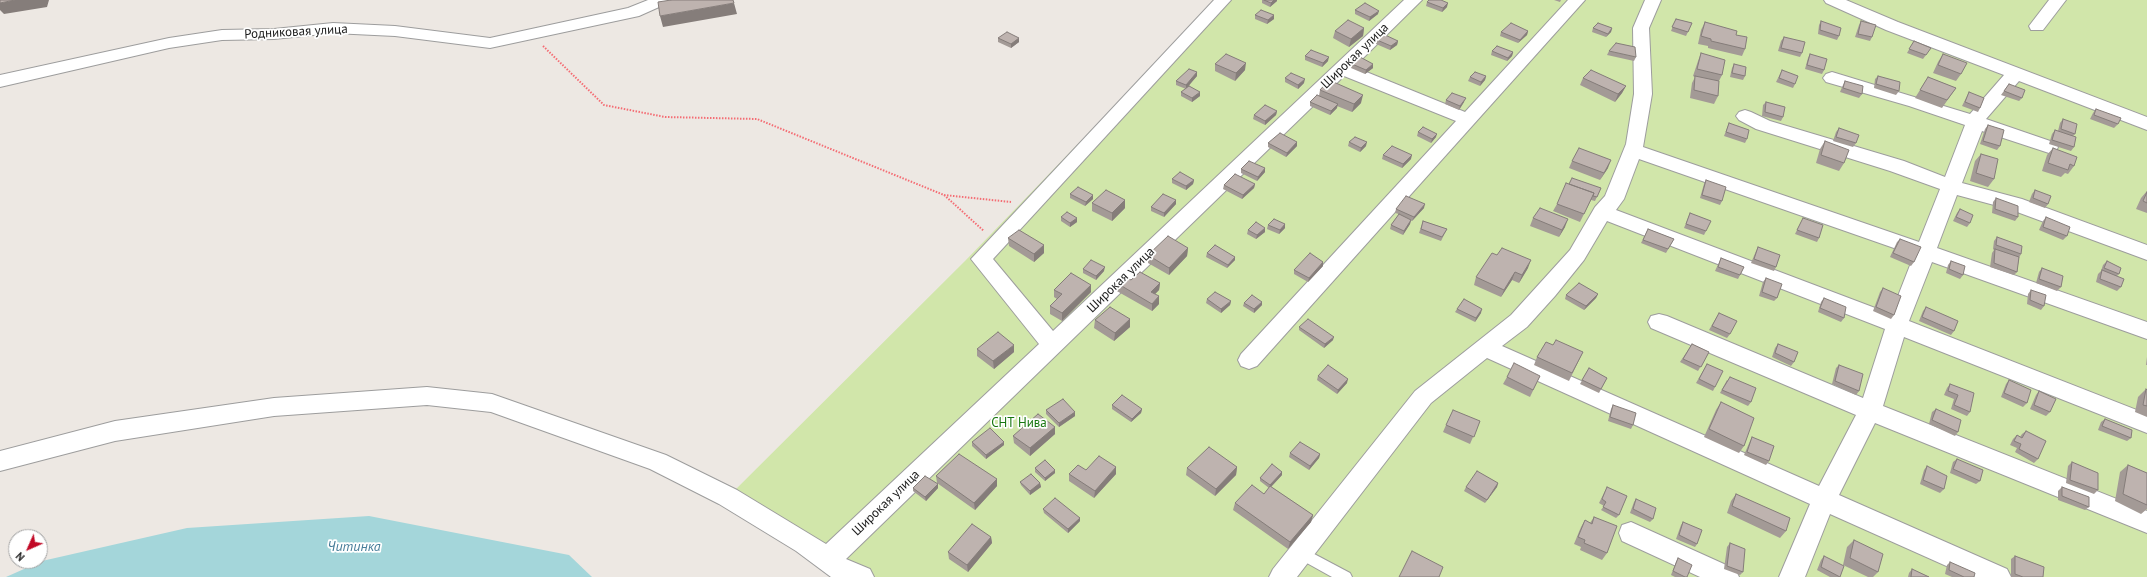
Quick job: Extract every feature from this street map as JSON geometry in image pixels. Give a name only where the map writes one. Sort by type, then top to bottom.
[{"type":"street","name":"Родниковая улица","points":[[0,81],[114,57],[169,43],[222,35],[274,34],[333,28],[396,31],[490,43],[633,12],[662,0]]},
{"type":"street","points":[[1052,345],[981,258],[1223,0]]},
{"type":"street","name":"Широкая улица","points":[[827,560],[1414,0]]},
{"type":"street","points":[[1249,360],[1577,0]]},
{"type":"street","points":[[1282,577],[1423,397],[1519,321],[1548,290],[1577,255],[1602,212],[1614,199],[1633,150],[1643,94],[1641,28],[1653,0]]},
{"type":"street","points":[[1832,0],[1892,26],[2146,121]]},
{"type":"street","points":[[2037,26],[2058,0]]},
{"type":"street","points":[[1342,69],[1469,120]]},
{"type":"street","points":[[1792,577],[1824,499],[1870,411],[1897,325],[1978,116],[2016,73]]},
{"type":"street","points":[[1832,78],[1915,102],[2049,147]]},
{"type":"street","points":[[1745,116],[1763,125],[1897,166],[1950,186],[2015,204],[2147,252]]},
{"type":"street","points":[[1633,150],[1926,251],[2147,331]]},
{"type":"street","points":[[1602,212],[1897,325],[2147,424]]},
{"type":"street","points":[[1659,322],[1870,411],[2147,522]]},
{"type":"street","points":[[1485,348],[1998,577]]},
{"type":"street","points":[[0,461],[115,431],[274,407],[427,396],[492,403],[658,462],[728,498],[805,543],[840,569],[861,577]]},
{"type":"street","points":[[1631,533],[1726,577]]},
{"type":"lane","points":[[1301,553],[1345,577]]},
{"type":"path","points":[[527,35],[546,48],[604,105],[665,117],[757,119],[944,195],[1032,205]]},
{"type":"path","points":[[944,195],[997,242]]},
{"type":"green space","name":"СНТ Нива","points":[[1217,0],[2147,0],[2147,577],[864,577],[728,497],[965,261]]},
{"type":"water","name":"Читинка","points":[[369,516],[569,555],[592,577],[6,577],[24,569],[48,569],[48,560],[187,528]]},
{"type":"building","points":[[0,0],[15,0],[0,3]]},
{"type":"building","points":[[671,0],[733,0],[734,3],[660,16],[658,2]]},
{"type":"building","points":[[1264,0],[1274,0],[1271,3]]},
{"type":"building","points":[[1429,0],[1441,0],[1448,3],[1443,8],[1427,2]]},
{"type":"building","points":[[1365,3],[1379,11],[1370,17],[1355,10]]},
{"type":"building","points":[[1261,10],[1274,15],[1268,20],[1255,15]]},
{"type":"building","points":[[1676,19],[1692,23],[1688,32],[1672,27]]},
{"type":"building","points":[[1348,20],[1364,28],[1351,39],[1335,31]]},
{"type":"building","points":[[1821,21],[1841,28],[1839,36],[1820,30]]},
{"type":"building","points":[[1861,21],[1876,25],[1872,37],[1858,34]]},
{"type":"building","points":[[1705,22],[1737,31],[1736,35],[1747,37],[1745,49],[1711,41],[1711,39],[1701,36]]},
{"type":"building","points":[[1511,23],[1528,31],[1520,40],[1501,32]]},
{"type":"building","points":[[1598,23],[1612,28],[1608,34],[1593,28]]},
{"type":"building","points":[[1007,32],[1019,38],[1011,44],[998,38]]},
{"type":"building","points":[[1383,34],[1398,41],[1391,46],[1377,40]]},
{"type":"building","points":[[1784,37],[1805,42],[1802,53],[1781,48]]},
{"type":"building","points":[[1914,41],[1931,48],[1926,55],[1909,49]]},
{"type":"building","points":[[1616,43],[1635,47],[1636,57],[1609,51]]},
{"type":"building","points":[[1497,46],[1513,52],[1508,58],[1492,51]]},
{"type":"building","points":[[1311,50],[1329,57],[1323,63],[1305,56]]},
{"type":"building","points":[[1701,53],[1725,60],[1722,75],[1697,69]]},
{"type":"building","points":[[1226,54],[1246,63],[1236,73],[1215,64]]},
{"type":"building","points":[[1810,54],[1827,59],[1824,70],[1807,65]]},
{"type":"building","points":[[1943,54],[1967,63],[1961,74],[1938,65]]},
{"type":"building","points":[[1360,57],[1373,64],[1366,70],[1352,64]]},
{"type":"building","points":[[1734,64],[1746,67],[1745,76],[1732,73]]},
{"type":"building","points":[[1189,69],[1197,72],[1186,85],[1176,81]]},
{"type":"building","points":[[1591,70],[1626,86],[1618,94],[1583,78]]},
{"type":"building","points":[[1782,70],[1798,76],[1795,84],[1779,78]]},
{"type":"building","points":[[1475,72],[1486,76],[1481,82],[1470,77]]},
{"type":"building","points":[[1291,73],[1305,79],[1298,85],[1285,78]]},
{"type":"building","points":[[1695,76],[1719,81],[1718,96],[1694,90]]},
{"type":"building","points":[[1878,76],[1900,82],[1899,91],[1876,84]]},
{"type":"building","points":[[1928,77],[1956,88],[1947,100],[1920,90]]},
{"type":"building","points":[[1329,80],[1363,95],[1354,104],[1320,90]]},
{"type":"building","points":[[1845,81],[1863,86],[1862,94],[1843,88]]},
{"type":"building","points":[[2009,84],[2025,90],[2022,98],[2004,91]]},
{"type":"building","points":[[1189,86],[1200,92],[1192,98],[1181,92]]},
{"type":"building","points":[[1969,92],[1984,98],[1980,108],[1965,102]]},
{"type":"building","points":[[1452,93],[1466,98],[1460,106],[1446,100]]},
{"type":"building","points":[[1317,95],[1338,104],[1331,111],[1310,102]]},
{"type":"building","points":[[1766,102],[1785,107],[1783,117],[1765,112]]},
{"type":"building","points":[[1265,105],[1277,111],[1265,121],[1254,115]]},
{"type":"building","points":[[2096,109],[2121,118],[2118,124],[2094,115]]},
{"type":"building","points":[[2063,119],[2077,124],[2075,134],[2061,129]]},
{"type":"building","points":[[1729,123],[1749,130],[1747,139],[1726,132]]},
{"type":"building","points":[[1988,125],[2004,130],[2000,146],[1983,141]]},
{"type":"building","points":[[1423,127],[1437,134],[1432,139],[1418,132]]},
{"type":"building","points":[[1839,128],[1859,135],[1856,143],[1836,137]]},
{"type":"building","points":[[2055,130],[2076,137],[2074,147],[2052,140]]},
{"type":"building","points":[[1280,133],[1297,142],[1287,153],[1268,143]]},
{"type":"building","points":[[1355,137],[1367,142],[1361,148],[1349,142]]},
{"type":"building","points":[[1825,141],[1849,150],[1844,163],[1821,155]]},
{"type":"building","points":[[1392,146],[1412,155],[1403,164],[1383,155]]},
{"type":"building","points":[[1579,148],[1611,160],[1604,173],[1572,161]]},
{"type":"building","points":[[2053,148],[2077,157],[2074,166],[2070,164],[2068,170],[2048,163]]},
{"type":"building","points":[[1981,154],[1998,159],[1994,179],[1976,173]]},
{"type":"building","points":[[1249,161],[1265,168],[1258,177],[1241,169]]},
{"type":"building","points":[[1180,172],[1194,180],[1186,186],[1172,179]]},
{"type":"building","points":[[1235,174],[1255,184],[1243,195],[1224,185]]},
{"type":"building","points":[[1572,178],[1601,188],[1597,197],[1593,196],[1594,193],[1569,184]]},
{"type":"building","points":[[1706,180],[1726,187],[1722,201],[1702,195]]},
{"type":"building","points":[[1566,183],[1594,193],[1584,214],[1557,204]]},
{"type":"building","points":[[1078,187],[1093,195],[1086,202],[1070,194]]},
{"type":"building","points":[[1106,190],[1125,200],[1112,213],[1092,203]]},
{"type":"building","points":[[2035,190],[2051,196],[2048,204],[2033,198]]},
{"type":"building","points":[[2147,192],[2147,203],[2143,201]]},
{"type":"building","points":[[1163,194],[1176,200],[1164,213],[1151,207]]},
{"type":"building","points":[[1406,196],[1425,204],[1414,217],[1396,209]]},
{"type":"building","points":[[1996,198],[2018,206],[2018,217],[1995,209]]},
{"type":"building","points":[[1540,208],[1568,219],[1562,230],[1533,218]]},
{"type":"building","points":[[1960,209],[1973,215],[1970,223],[1956,217]]},
{"type":"building","points":[[1067,212],[1077,218],[1070,223],[1061,217]]},
{"type":"building","points":[[1690,213],[1711,221],[1706,231],[1686,224]]},
{"type":"building","points":[[1399,214],[1411,220],[1404,231],[1391,225]]},
{"type":"building","points":[[2046,217],[2070,227],[2067,236],[2043,227]]},
{"type":"building","points":[[1803,218],[1823,225],[1819,238],[1797,230]]},
{"type":"building","points":[[1274,219],[1285,224],[1280,230],[1268,225]]},
{"type":"building","points":[[1423,221],[1447,229],[1442,237],[1421,229]]},
{"type":"building","points":[[1256,222],[1265,228],[1257,235],[1248,230]]},
{"type":"building","points":[[1648,229],[1674,239],[1668,249],[1643,240]]},
{"type":"building","points":[[1019,230],[1044,245],[1034,254],[1008,238]]},
{"type":"building","points":[[1168,236],[1188,248],[1169,268],[1148,255]]},
{"type":"building","points":[[1997,237],[2022,246],[2021,254],[1996,245]]},
{"type":"building","points":[[1900,239],[1921,247],[1914,262],[1893,253]]},
{"type":"building","points":[[1215,245],[1235,257],[1228,265],[1207,253]]},
{"type":"building","points":[[1758,247],[1780,255],[1776,267],[1754,259]]},
{"type":"building","points":[[1502,248],[1531,260],[1522,275],[1515,272],[1504,290],[1476,277],[1492,253],[1497,255]]},
{"type":"building","points":[[1995,249],[2019,257],[2017,272],[1994,263]]},
{"type":"building","points":[[1310,253],[1323,262],[1309,278],[1294,270]]},
{"type":"building","points":[[1721,258],[1744,267],[1740,275],[1718,267]]},
{"type":"building","points":[[1091,260],[1105,267],[1096,276],[1083,269]]},
{"type":"building","points":[[1951,261],[1965,266],[1963,275],[1949,269]]},
{"type":"building","points":[[2107,261],[2121,268],[2119,274],[2104,268]]},
{"type":"building","points":[[2042,268],[2063,276],[2061,287],[2039,279]]},
{"type":"building","points":[[2102,270],[2124,279],[2121,287],[2100,279]]},
{"type":"building","points":[[1140,272],[1160,283],[1151,292],[1159,296],[1152,304],[1115,282],[1122,275],[1131,280]]},
{"type":"building","points":[[1071,273],[1091,285],[1062,313],[1050,306],[1062,294],[1054,290]]},
{"type":"building","points":[[1766,278],[1782,284],[1777,298],[1762,292]]},
{"type":"building","points":[[1579,283],[1598,294],[1586,306],[1566,295]]},
{"type":"building","points":[[1883,288],[1901,296],[1894,315],[1876,307]]},
{"type":"building","points":[[2031,290],[2046,295],[2044,306],[2030,300]]},
{"type":"building","points":[[1215,292],[1231,301],[1221,309],[1207,299]]},
{"type":"building","points":[[1252,295],[1262,302],[1254,309],[1244,303]]},
{"type":"building","points":[[1824,298],[1846,307],[1844,318],[1820,308]]},
{"type":"building","points":[[1464,299],[1482,309],[1476,318],[1457,309]]},
{"type":"building","points":[[1110,307],[1130,319],[1115,333],[1095,320]]},
{"type":"building","points":[[1926,307],[1958,321],[1954,331],[1922,317]]},
{"type":"building","points":[[1719,313],[1737,321],[1730,334],[1712,326]]},
{"type":"building","points":[[1308,319],[1334,337],[1325,344],[1299,327]]},
{"type":"building","points":[[998,332],[1014,345],[993,361],[977,349]]},
{"type":"building","points":[[1556,340],[1583,352],[1572,373],[1537,357],[1546,342],[1553,345]]},
{"type":"building","points":[[1692,344],[1709,352],[1701,367],[1683,359]]},
{"type":"building","points":[[1778,344],[1798,352],[1794,362],[1775,353]]},
{"type":"building","points":[[1514,363],[1540,376],[1533,390],[1507,377]]},
{"type":"building","points":[[1707,364],[1723,371],[1715,387],[1699,379]]},
{"type":"building","points":[[1328,365],[1348,379],[1338,390],[1318,376]]},
{"type":"building","points":[[1839,365],[1863,374],[1859,391],[1835,381]]},
{"type":"building","points":[[1589,368],[1607,378],[1601,389],[1582,380]]},
{"type":"building","points":[[1730,377],[1756,388],[1751,402],[1722,390]]},
{"type":"building","points":[[2009,380],[2031,390],[2027,403],[2004,393]]},
{"type":"building","points":[[1950,384],[1974,393],[1970,412],[1954,405],[1958,395],[1948,391]]},
{"type":"building","points":[[2146,389],[2147,390],[2147,406],[2143,405]]},
{"type":"building","points":[[2039,391],[2056,399],[2050,412],[2034,405]]},
{"type":"building","points":[[1122,395],[1142,409],[1132,419],[1112,405]]},
{"type":"building","points":[[1063,399],[1075,412],[1059,423],[1046,410]]},
{"type":"building","points":[[1721,402],[1754,418],[1744,446],[1709,429]]},
{"type":"building","points":[[1613,405],[1636,413],[1633,425],[1610,417]]},
{"type":"building","points":[[1936,409],[1961,420],[1958,432],[1932,420]]},
{"type":"building","points":[[1453,410],[1480,421],[1474,437],[1446,425]]},
{"type":"building","points":[[1038,414],[1055,427],[1030,448],[1013,436]]},
{"type":"building","points":[[2105,419],[2132,430],[2131,438],[2102,426]]},
{"type":"building","points":[[990,428],[1004,442],[986,455],[972,442]]},
{"type":"building","points":[[2026,431],[2046,441],[2038,459],[2019,449],[2021,444],[2014,441],[2017,435],[2022,438]]},
{"type":"building","points":[[1752,437],[1774,446],[1769,461],[1747,452]]},
{"type":"building","points":[[1300,442],[1320,454],[1310,466],[1290,453]]},
{"type":"building","points":[[1209,447],[1237,467],[1216,489],[1187,468]]},
{"type":"building","points":[[959,454],[997,479],[974,503],[936,476]]},
{"type":"building","points":[[1099,456],[1116,467],[1095,491],[1069,474],[1078,465],[1086,470]]},
{"type":"building","points":[[1957,459],[1983,470],[1980,481],[1953,469]]},
{"type":"building","points":[[1045,460],[1055,470],[1045,478],[1035,468]]},
{"type":"building","points":[[2072,462],[2098,473],[2098,490],[2070,480]]},
{"type":"building","points":[[1272,464],[1282,472],[1270,485],[1260,478]]},
{"type":"building","points":[[2128,465],[2147,473],[2147,505],[2123,494]]},
{"type":"building","points":[[1927,466],[1947,476],[1944,489],[1923,480]]},
{"type":"building","points":[[1477,471],[1498,483],[1487,500],[1466,487]]},
{"type":"building","points":[[1031,474],[1040,483],[1030,491],[1020,482]]},
{"type":"building","points":[[925,476],[938,484],[925,497],[913,488]]},
{"type":"building","points":[[1252,485],[1264,494],[1270,486],[1313,515],[1290,542],[1235,503]]},
{"type":"building","points":[[1607,487],[1627,496],[1619,515],[1603,507],[1606,502],[1602,499]]},
{"type":"building","points":[[2062,487],[2089,497],[2089,507],[2062,496]]},
{"type":"building","points":[[1736,494],[1790,518],[1786,531],[1732,506]]},
{"type":"building","points":[[1055,498],[1080,518],[1068,529],[1043,509]]},
{"type":"building","points":[[1636,499],[1656,508],[1653,519],[1633,509]]},
{"type":"building","points":[[1594,517],[1617,526],[1607,553],[1584,543],[1585,540],[1578,537],[1585,520],[1592,524]]},
{"type":"building","points":[[1683,522],[1702,530],[1697,544],[1679,535]]},
{"type":"building","points":[[972,524],[991,537],[967,565],[948,552]]},
{"type":"building","points":[[1854,540],[1883,554],[1878,572],[1850,558]]},
{"type":"building","points":[[1730,543],[1745,549],[1743,572],[1727,566]]},
{"type":"building","points":[[1412,551],[1443,567],[1439,577],[1399,577]]},
{"type":"building","points":[[1824,556],[1844,566],[1840,577],[1821,567]]},
{"type":"building","points":[[2015,556],[2044,567],[2043,577],[2023,577],[2015,574]]},
{"type":"building","points":[[1678,558],[1692,565],[1687,577],[1673,571]]},
{"type":"building","points":[[1950,562],[1975,573],[1974,577],[1964,577],[1949,570]]},
{"type":"building","points":[[1912,569],[1929,577],[1911,577]]}]
